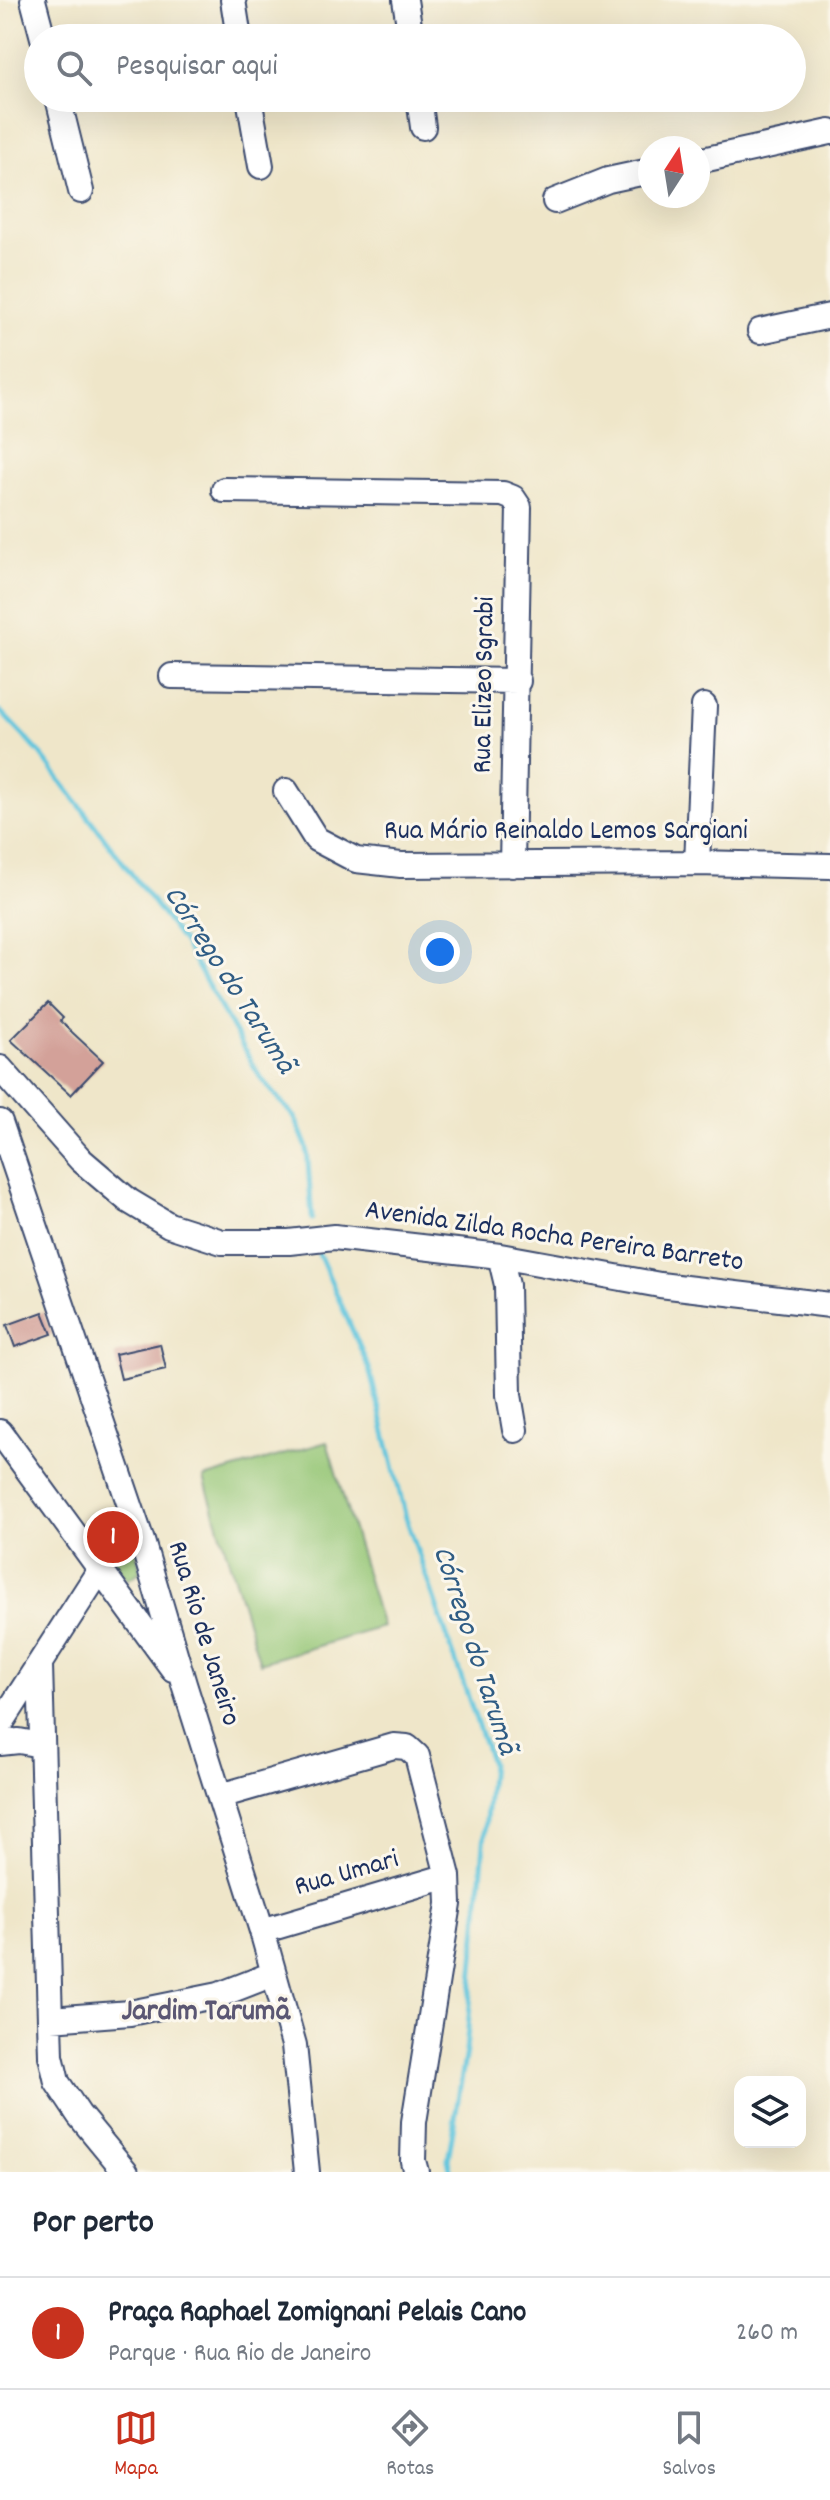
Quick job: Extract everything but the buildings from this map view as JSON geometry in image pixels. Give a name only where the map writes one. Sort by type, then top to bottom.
[{"type":"street","points":[[33,0],[39,24]]},
{"type":"street","points":[[233,0],[237,24]]},
{"type":"street","points":[[405,0],[409,24]]},
{"type":"street","points":[[61,112],[81,191]]},
{"type":"street","points":[[251,112],[261,166]]},
{"type":"street","points":[[421,112],[423,127]]},
{"type":"street","points":[[710,158],[830,132]]},
{"type":"street","points":[[555,201],[608,180],[638,174]]},
{"type":"street","points":[[760,331],[830,316]]},
{"type":"street","name":"Rua Elizeo Sgrabi","points":[[224,490],[503,494],[513,498],[519,507],[518,681],[512,865]]},
{"type":"street","points":[[172,676],[518,681]]},
{"type":"street","points":[[697,863],[704,706]]},
{"type":"street","name":"Rua Mário Reinaldo Lemos Sargiani","points":[[286,791],[316,839],[356,860],[401,865],[697,863],[830,866]]},
{"type":"street","name":"Avenida Zilda Rocha Pereira Barreto","points":[[0,1068],[81,1160],[129,1201],[169,1225],[222,1242],[289,1242],[334,1237],[500,1256],[660,1285],[830,1305]]},
{"type":"street","name":"Rua Rio de Janeiro","points":[[0,1122],[142,1541],[262,1931],[294,2045],[307,2172]]},
{"type":"street","points":[[500,1256],[507,1285],[509,1395],[515,1430]]},
{"type":"street","points":[[0,1432],[184,1684]]},
{"type":"street","points":[[0,1725],[101,1568]]},
{"type":"street","points":[[40,1665],[51,2056],[57,2082],[79,2115],[126,2172]]},
{"type":"street","points":[[0,1743],[19,1741],[41,1745]]},
{"type":"street","points":[[220,1796],[394,1746],[407,1747],[417,1756],[448,1876],[447,1917],[414,2122],[413,2161],[416,2172]]},
{"type":"street","name":"Rua Umari","points":[[262,1931],[448,1876]]},
{"type":"street","points":[[51,2019],[145,2010],[219,1995],[273,1974]]},
{"type":"green space","points":[[327,1442],[382,1627],[260,1663],[204,1478]]},
{"type":"green space","points":[[114,1508],[137,1555],[140,1572],[128,1579],[113,1565],[89,1520]]},
{"type":"waterway","name":"Córrego do Tarumã","points":[[0,711],[39,752],[184,943],[260,1077],[295,1118],[307,1148],[312,1219]]},
{"type":"waterway","name":"Córrego do Tarumã","points":[[319,1254],[369,1368],[406,1518],[491,1763],[466,2051],[448,2160],[451,2172]]},
{"type":"place","name":"Praça Raphael Zomignani Pelais Cano","points":[[113,1537]]},
{"type":"district","name":"Jardim Tarumã","points":[[206,2013]]}]
